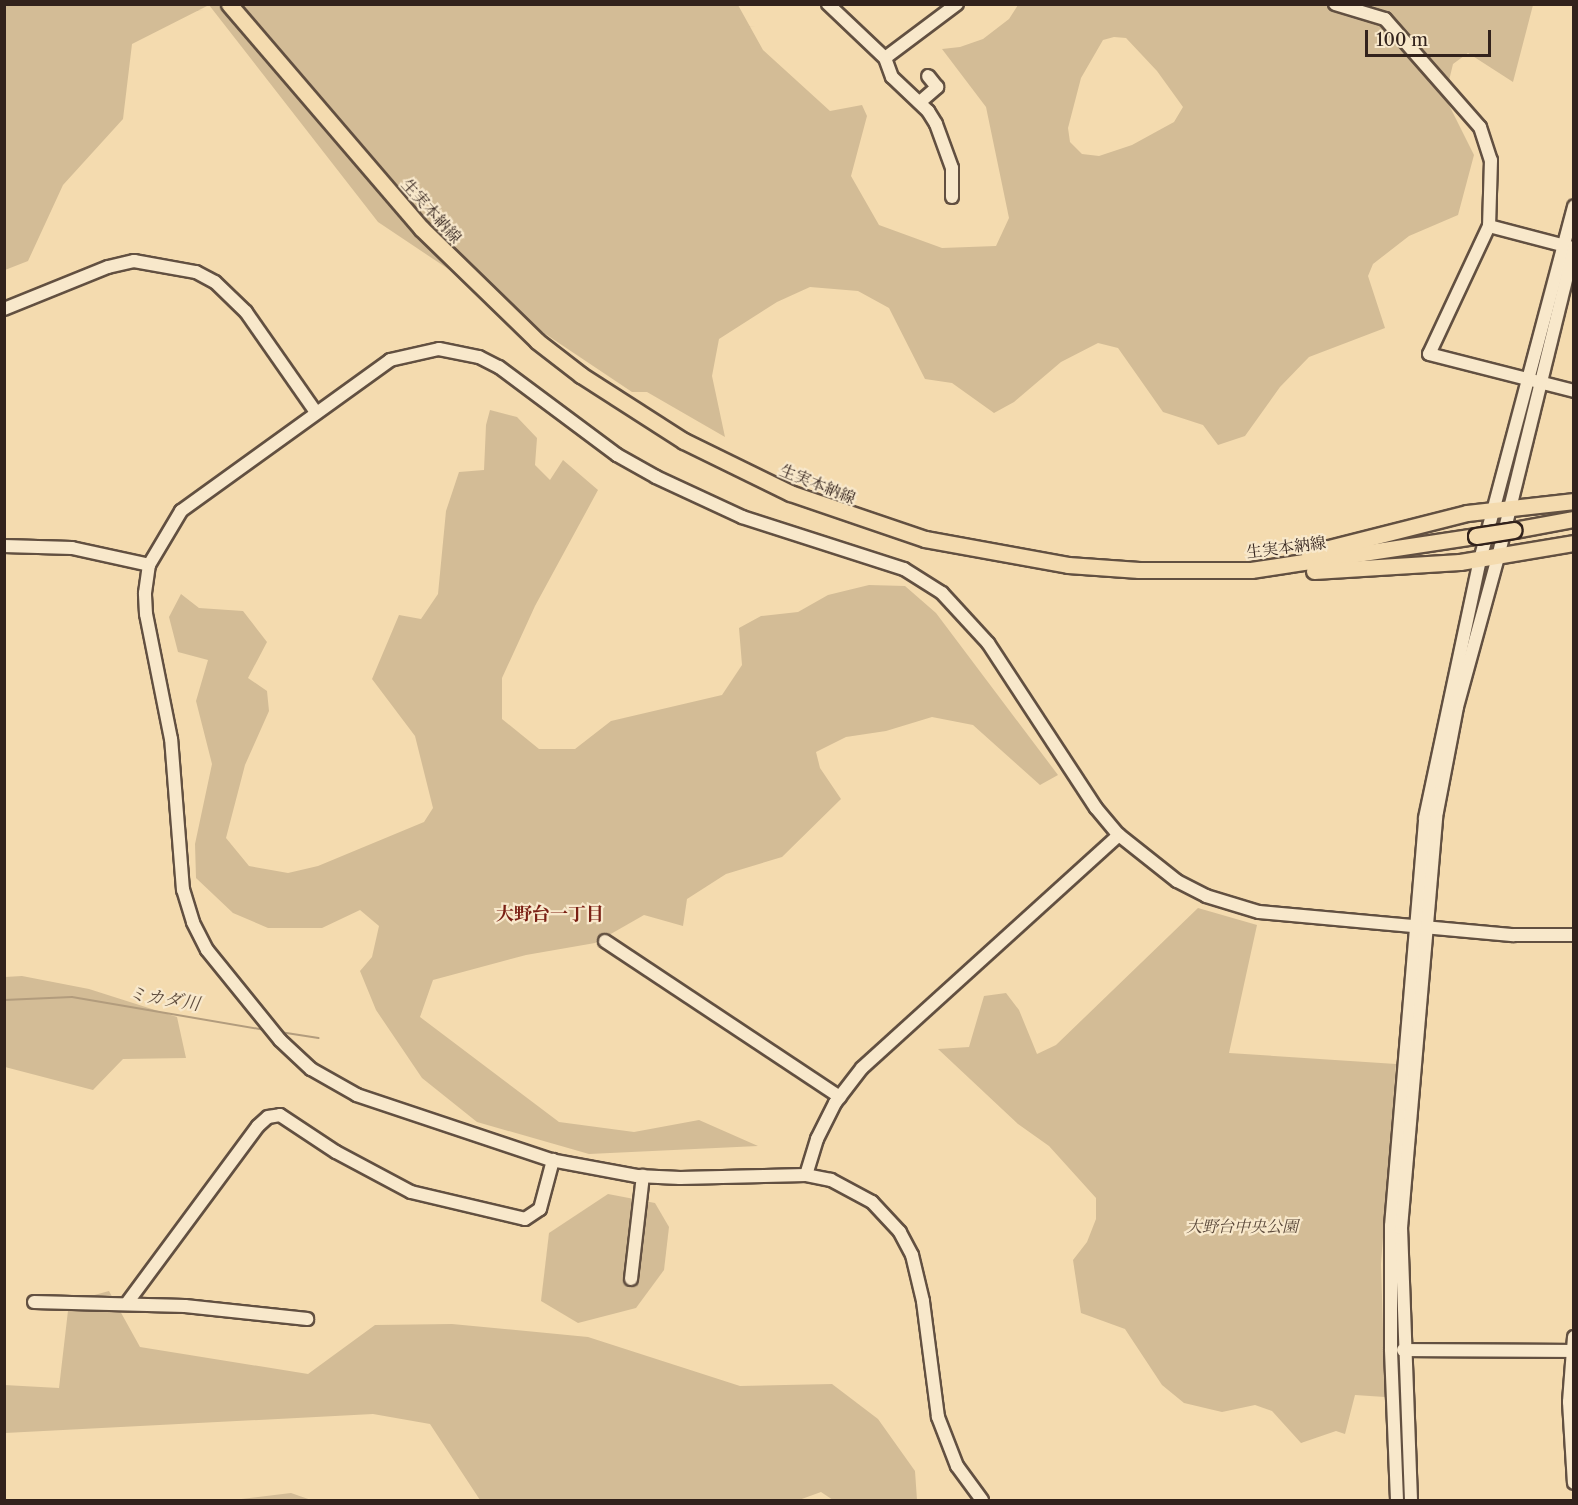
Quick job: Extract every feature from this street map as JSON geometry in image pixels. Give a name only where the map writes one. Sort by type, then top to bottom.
[{"type":"main road","name":"生実本納線","points":[[229,4],[421,228],[476,286],[581,375],[684,441],[790,493],[925,539],[1068,565],[1195,573],[1251,570],[1574,519]]},
{"type":"main road","points":[[1251,570],[1454,516],[1574,501]]},
{"type":"main road","points":[[1251,570],[1294,572],[1480,560],[1574,543]]},
{"type":"street","points":[[828,4],[885,58],[891,77],[920,102],[936,124],[950,162],[952,197]]},
{"type":"street","points":[[885,58],[957,4]]},
{"type":"street","points":[[1335,4],[1385,19],[1480,127],[1491,160],[1489,226],[1429,354],[1574,391]]},
{"type":"street","points":[[920,102],[937,87],[928,76]]},
{"type":"street","points":[[1411,1500],[1403,1350],[1401,1227],[1421,927],[1425,818],[1480,560],[1501,509],[1571,247],[1574,206]]},
{"type":"street","points":[[1489,226],[1571,247]]},
{"type":"street","points":[[4,309],[108,267],[134,261],[196,272],[215,282],[246,312],[315,411]]},
{"type":"street","points":[[982,1500],[957,1466],[938,1417],[919,1276],[907,1243],[872,1202],[831,1180],[806,1175],[734,1178],[643,1176],[554,1160],[387,1107],[330,1082],[280,1040],[207,950],[193,922],[183,890],[171,739],[146,614],[149,566],[181,512],[315,411],[398,357],[439,350],[479,357],[499,367],[617,455],[656,477],[742,518],[918,576],[965,614],[1096,808],[1119,835],[1169,876],[1206,896],[1259,912],[1539,937],[1574,935]]},
{"type":"street","points":[[1397,1500],[1391,1349],[1391,1226],[1421,927],[1437,812],[1457,707],[1498,557],[1501,509]]},
{"type":"street","points":[[4,546],[72,548],[149,566]]},
{"type":"street","points":[[806,1175],[817,1138],[840,1097],[862,1068],[1119,835]]},
{"type":"street","points":[[605,941],[840,1097]]},
{"type":"street","points":[[128,1304],[258,1126],[268,1117],[279,1115],[336,1152],[411,1192],[525,1219],[540,1209],[554,1160]]},
{"type":"street","points":[[631,1279],[643,1176]]},
{"type":"street","points":[[34,1302],[239,1310],[307,1319]]},
{"type":"street","points":[[1574,1337],[1571,1402],[1574,1483]]},
{"type":"street","points":[[1403,1350],[1573,1351]]},
{"type":"green space","points":[[5,5],[209,5],[132,44],[123,119],[63,185],[28,261],[5,270]]},
{"type":"green space","points":[[209,5],[738,5],[763,50],[830,111],[862,105],[867,116],[851,176],[879,225],[942,248],[996,246],[1009,218],[986,107],[942,49],[960,47],[983,39],[1009,19],[1018,5],[1533,5],[1513,82],[1468,53],[1453,64],[1445,97],[1474,155],[1458,215],[1409,236],[1373,264],[1368,276],[1385,328],[1309,357],[1280,387],[1245,436],[1218,445],[1203,425],[1163,412],[1118,348],[1098,343],[1061,362],[1014,402],[994,413],[952,383],[925,379],[889,308],[858,291],[810,287],[777,302],[719,339],[712,376],[725,437],[647,392],[632,392],[378,222]],"holes":[[[1114,37],[1126,38],[1157,71],[1183,107],[1174,122],[1132,145],[1099,156],[1082,154],[1070,142],[1068,128],[1081,78],[1103,40]]]},
{"type":"green space","points":[[490,410],[517,417],[537,438],[535,465],[550,480],[563,460],[598,490],[535,606],[502,678],[502,719],[539,749],[575,749],[611,721],[722,695],[742,665],[739,628],[761,616],[798,612],[828,595],[869,585],[905,586],[936,613],[1058,775],[1040,785],[973,725],[932,717],[886,731],[846,737],[816,752],[820,768],[841,799],[782,857],[726,874],[687,899],[683,926],[644,915],[595,943],[526,955],[433,980],[420,1017],[559,1122],[634,1132],[699,1120],[758,1146],[589,1154],[477,1122],[422,1078],[376,1010],[360,971],[372,957],[379,926],[360,910],[322,928],[268,928],[233,913],[196,878],[195,844],[212,764],[196,701],[208,660],[178,652],[169,617],[181,594],[199,608],[243,611],[267,642],[248,678],[267,691],[269,711],[245,765],[226,838],[249,866],[288,873],[318,866],[424,822],[433,808],[415,736],[372,679],[399,615],[421,619],[438,594],[446,511],[459,472],[484,470],[486,425]]},
{"type":"green space","name":"大野台中央公園","points":[[1198,908],[1257,925],[1229,1053],[1396,1064],[1381,1264],[1385,1397],[1355,1395],[1345,1434],[1336,1431],[1301,1443],[1272,1411],[1255,1405],[1222,1412],[1184,1403],[1162,1385],[1125,1329],[1081,1313],[1073,1260],[1087,1242],[1096,1219],[1096,1198],[1049,1146],[1018,1124],[938,1049],[969,1047],[984,996],[1006,993],[1019,1010],[1037,1054],[1056,1045]]},
{"type":"green space","points":[[22,976],[89,989],[177,1017],[186,1058],[123,1059],[93,1090],[5,1067],[5,977]]},
{"type":"green space","points":[[608,1194],[655,1203],[669,1227],[664,1270],[636,1308],[578,1323],[541,1301],[549,1233]]},
{"type":"green space","points":[[109,1291],[140,1347],[308,1374],[375,1325],[452,1324],[588,1337],[740,1386],[832,1384],[878,1419],[915,1471],[917,1500],[833,1500],[821,1492],[799,1500],[480,1500],[430,1424],[373,1414],[5,1433],[4,1385],[59,1388],[69,1302]]},
{"type":"green space","points":[[291,1493],[311,1500],[233,1500]]},
{"type":"waterway","name":"ミカダ川","points":[[4,1000],[72,997],[266,1030]]},
{"type":"waterway","name":"ミカダ川","points":[[280,1032],[319,1038]]},
{"type":"district","name":"大野台一丁目","points":[[550,914]]}]
